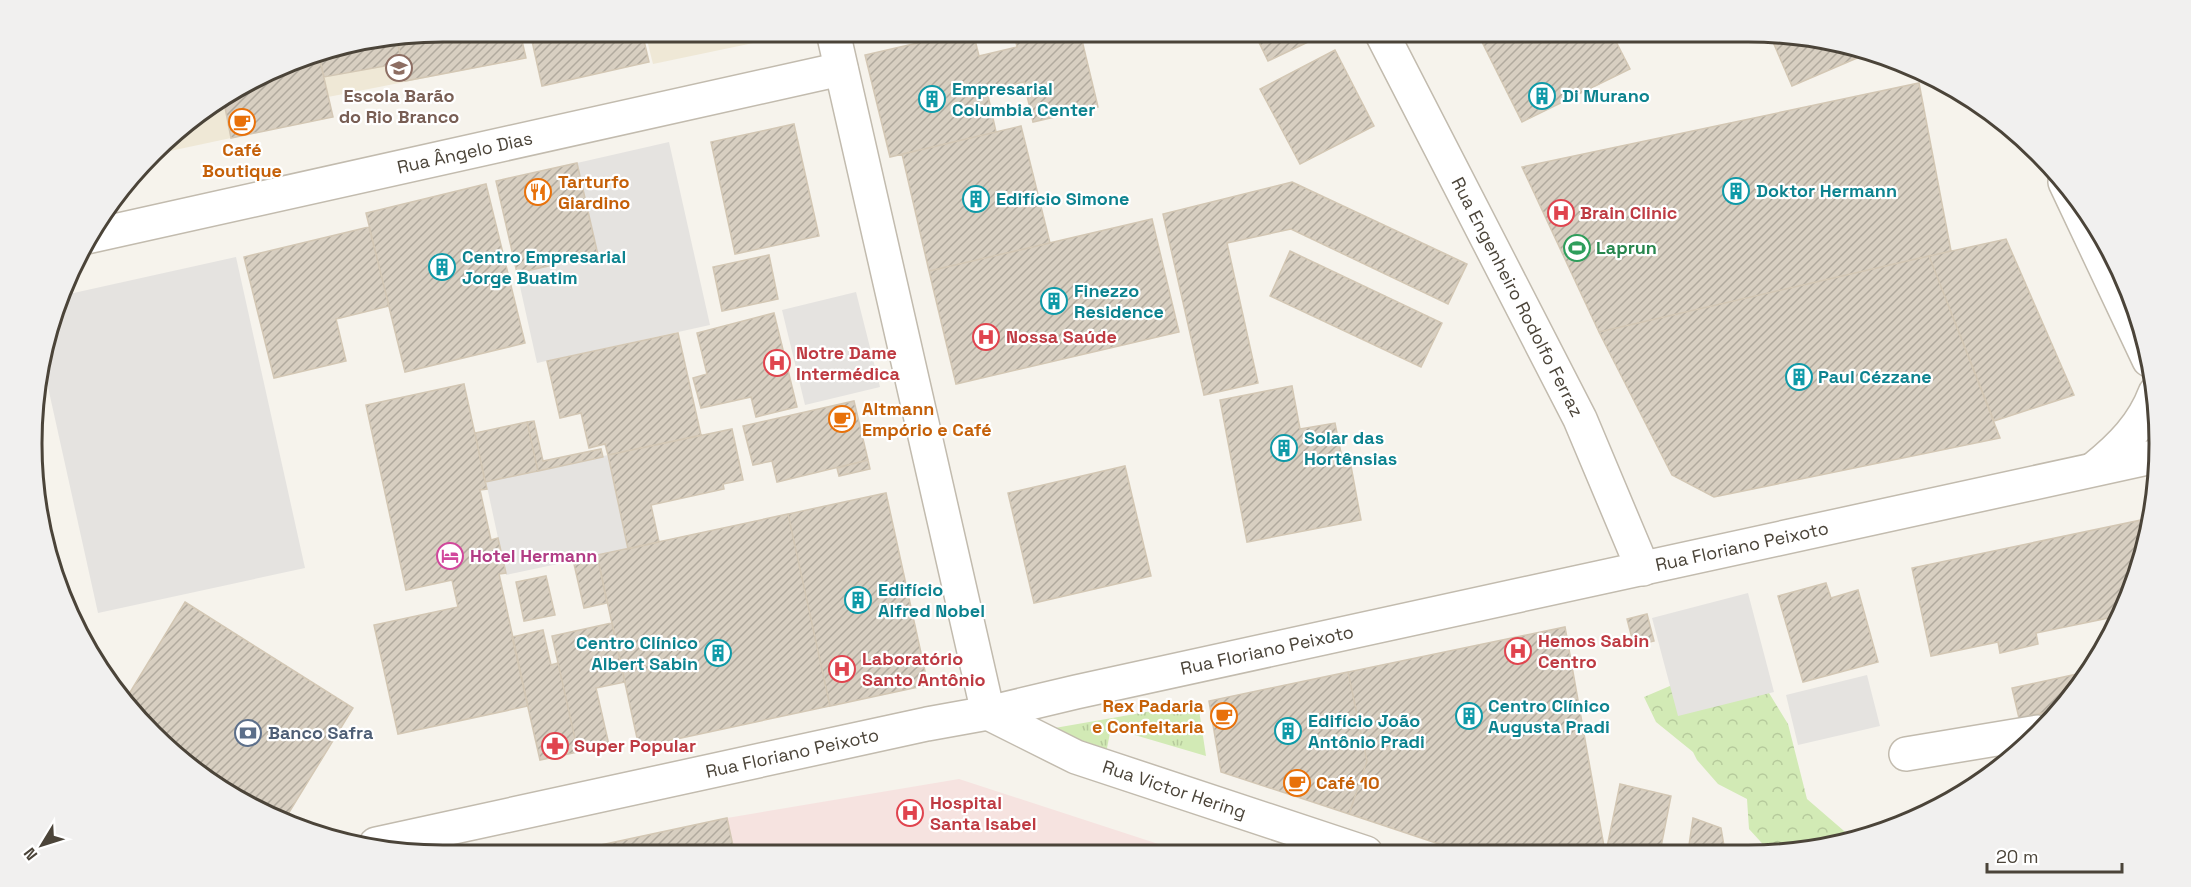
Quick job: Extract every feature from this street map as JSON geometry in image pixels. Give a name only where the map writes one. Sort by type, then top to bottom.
[{"type":"street","points":[[835,42],[988,713]]},
{"type":"street","name":"Rua Engenheiro Rodolfo Ferraz","points":[[1386,42],[1580,418],[1643,569]]},
{"type":"street","name":"Rua Ângelo Dias","points":[[102,234],[841,69]]},
{"type":"street","points":[[2090,234],[2129,317]]},
{"type":"street","points":[[2095,468],[2119,448],[2133,432],[2147,409]]},
{"type":"street","name":"Rua Floriano Peixoto","points":[[388,841],[988,713],[2148,458]]},
{"type":"street","name":"Rua Victor Hering","points":[[988,713],[1076,757],[1342,845]]},
{"type":"street","points":[[1906,754],[2023,734]]},
{"type":"shaded area","name":"Escola Barão do Rio Branco","points":[[522,42],[526,58],[328,97],[320,61],[391,45]]},
{"type":"shaded area","points":[[648,42],[758,42],[653,64]]},
{"type":"shaded area","points":[[225,107],[231,138],[169,151],[199,125]]},
{"type":"shaded area","points":[[669,142],[710,325],[537,363],[517,273],[598,255],[577,163]]},
{"type":"shaded area","points":[[236,257],[305,568],[98,613],[47,382],[63,314],[72,293]]},
{"type":"shaded area","points":[[856,292],[880,387],[805,405],[782,310]]},
{"type":"shaded area","points":[[608,455],[628,549],[506,575],[486,482]]},
{"type":"shaded area","points":[[1748,593],[1774,692],[1678,716],[1652,618]]},
{"type":"shaded area","points":[[1867,675],[1880,726],[1798,745],[1786,695]]},
{"type":"shaded area","name":"Hospital Santa Isabel","points":[[959,779],[1161,845],[733,845],[727,818]]},
{"type":"green space","points":[[1677,683],[1742,685],[1769,693],[1788,724],[1807,799],[1846,832],[1800,842],[1763,844],[1749,829],[1747,799],[1718,784],[1693,752],[1656,722],[1644,697]]},
{"type":"green space","points":[[1198,703],[1206,756],[1111,728],[1106,753],[1049,729]]},
{"type":"building","points":[[522,42],[526,58],[405,81],[398,44]]},
{"type":"building","points":[[532,42],[644,42],[649,62],[542,86]]},
{"type":"building","name":"Empresarial Columbia Center","points":[[922,42],[976,42],[979,56],[1017,47],[1016,42],[1082,42],[1098,107],[1033,122],[1024,82],[987,91],[996,132],[890,157],[865,55]]},
{"type":"building","points":[[1259,42],[1308,42],[1268,61]]},
{"type":"building","name":"Di Murano","points":[[1482,42],[1616,42],[1630,69],[1522,122]]},
{"type":"building","points":[[1773,43],[1800,45],[1858,58],[1792,86]]},
{"type":"building","points":[[398,44],[402,63],[324,77],[320,61]]},
{"type":"building","points":[[1335,50],[1374,126],[1300,164],[1260,89]]},
{"type":"building","points":[[320,61],[333,117],[231,138],[225,107],[266,83]]},
{"type":"building","name":"Doktor Hermann","points":[[1919,83],[1951,251],[1599,332],[1522,167]]},
{"type":"building","points":[[794,124],[819,236],[735,254],[711,142]]},
{"type":"building","name":"Edifício Simone","points":[[1021,126],[1050,243],[929,271],[902,154]]},
{"type":"building","points":[[577,163],[598,255],[517,273],[496,181]]},
{"type":"building","points":[[1292,182],[1467,264],[1448,304],[1291,229],[1227,243],[1258,383],[1204,395],[1163,214]]},
{"type":"building","name":"Centro Empresarial Jorge Buatim","points":[[486,184],[525,343],[405,372],[366,213]]},
{"type":"building","name":"Finezzo Residence","points":[[1152,219],[1179,332],[956,384],[929,271]]},
{"type":"building","points":[[369,227],[389,306],[336,319],[346,361],[274,378],[244,257]]},
{"type":"building","points":[[2006,239],[2074,395],[1994,421],[1929,256]]},
{"type":"building","points":[[1290,251],[1442,323],[1421,367],[1270,296]]},
{"type":"building","points":[[769,255],[778,299],[722,311],[713,267]]},
{"type":"building","name":"Paul Cézzane","points":[[1929,256],[2000,438],[1714,497],[1672,475],[1599,332]]},
{"type":"building","points":[[774,313],[797,407],[756,417],[751,397],[701,408],[693,378],[707,374],[697,333]]},
{"type":"building","points":[[678,333],[701,435],[608,455],[605,444],[589,448],[581,413],[560,418],[547,361]]},
{"type":"building","name":"Hotel Hermann","points":[[464,384],[487,489],[480,490],[491,540],[498,538],[506,573],[499,574],[528,706],[398,734],[374,625],[458,607],[452,580],[406,590],[366,405]]},
{"type":"building","name":"Solar das Hortênsias","points":[[1292,386],[1300,429],[1335,423],[1344,468],[1351,466],[1361,520],[1247,542],[1220,400]]},
{"type":"building","points":[[854,401],[868,460],[777,482],[772,461],[753,465],[743,426]]},
{"type":"building","points":[[534,421],[543,461],[601,449],[603,457],[538,471],[527,422]]},
{"type":"building","points":[[527,422],[538,471],[485,482],[475,433]]},
{"type":"building","points":[[732,429],[743,480],[723,484],[724,489],[651,505],[659,542],[628,549],[608,455]]},
{"type":"building","points":[[868,460],[870,469],[839,476],[837,468]]},
{"type":"building","points":[[1125,466],[1151,576],[1034,603],[1008,493]]},
{"type":"building","name":"Edifício Alfred Nobel","points":[[886,493],[928,685],[830,706],[788,514]]},
{"type":"building","name":"Centro Clínico Albert Sabin","points":[[788,514],[830,706],[639,747],[597,555]]},
{"type":"building","points":[[2141,520],[2128,573],[2109,618],[2036,633],[2038,644],[2000,653],[1998,642],[1931,656],[1912,568]]},
{"type":"building","points":[[598,559],[607,603],[584,608],[574,564]]},
{"type":"building","points":[[546,576],[555,615],[524,621],[516,582]]},
{"type":"building","points":[[1826,583],[1831,598],[1858,590],[1878,662],[1803,682],[1778,596]]},
{"type":"building","name":"Banco Safra","points":[[185,602],[353,708],[288,813],[243,791],[199,762],[160,727],[129,693]]},
{"type":"building","points":[[1647,614],[1654,641],[1634,646],[1627,619]]},
{"type":"building","points":[[612,623],[625,682],[596,688],[609,745],[578,752],[552,636]]},
{"type":"building","name":"Centro Clínico Augusta Pradi","points":[[1565,627],[1604,845],[1442,845],[1349,814],[1367,761],[1348,672]]},
{"type":"building","points":[[543,630],[551,665],[558,663],[578,752],[540,760],[512,637]]},
{"type":"building","name":"Edifício João Antônio Pradi","points":[[1348,672],[1367,761],[1349,814],[1221,772],[1209,701]]},
{"type":"building","points":[[2076,674],[2045,713],[2019,718],[2012,688]]},
{"type":"building","points":[[1620,784],[1671,796],[1661,845],[1607,845]]},
{"type":"building","points":[[727,818],[733,845],[601,845]]},
{"type":"building","points":[[1693,818],[1721,828],[1724,845],[1689,845]]},
{"type":"place","name":"Escola Barão do Rio Branco","points":[[399,68]]},
{"type":"place","name":"Di Murano","points":[[1542,96]]},
{"type":"place","name":"Empresarial Columbia Center","points":[[932,99]]},
{"type":"place","name":"Café Boutique","points":[[242,122]]},
{"type":"place","name":"Doktor Hermann","points":[[1736,191]]},
{"type":"place","name":"Tarturfo Giardino","points":[[538,192]]},
{"type":"place","name":"Edifício Simone","points":[[976,199]]},
{"type":"place","name":"Brain Clinic","points":[[1561,213]]},
{"type":"place","name":"Laprun","points":[[1577,248]]},
{"type":"place","name":"Centro Empresarial Jorge Buatim","points":[[442,267]]},
{"type":"place","name":"Finezzo Residence","points":[[1054,301]]},
{"type":"place","name":"Nossa Saúde","points":[[986,337]]},
{"type":"place","name":"Notre Dame Intermédica","points":[[777,363]]},
{"type":"place","name":"Paul Cézzane","points":[[1799,377]]},
{"type":"place","name":"Altmann Empório e Café","points":[[842,419]]},
{"type":"place","name":"Solar das Hortênsias","points":[[1284,448]]},
{"type":"place","name":"Hotel Hermann","points":[[450,556]]},
{"type":"place","name":"Edifício Alfred Nobel","points":[[858,600]]},
{"type":"place","name":"Hemos Sabin Centro","points":[[1518,651]]},
{"type":"place","name":"Centro Clínico Albert Sabin","points":[[718,653]]},
{"type":"place","name":"Laboratório Santo Antônio","points":[[842,669]]},
{"type":"place","name":"Rex Padaria e Confeitaria","points":[[1224,716]]},
{"type":"place","name":"Centro Clínico Augusta Pradi","points":[[1469,716]]},
{"type":"place","name":"Edifício João Antônio Pradi","points":[[1288,731]]},
{"type":"place","name":"Banco Safra","points":[[248,733]]},
{"type":"place","name":"Super Popular","points":[[555,746]]},
{"type":"place","name":"Café 10","points":[[1297,783]]},
{"type":"place","name":"Hospital Santa Isabel","points":[[910,813]]}]
